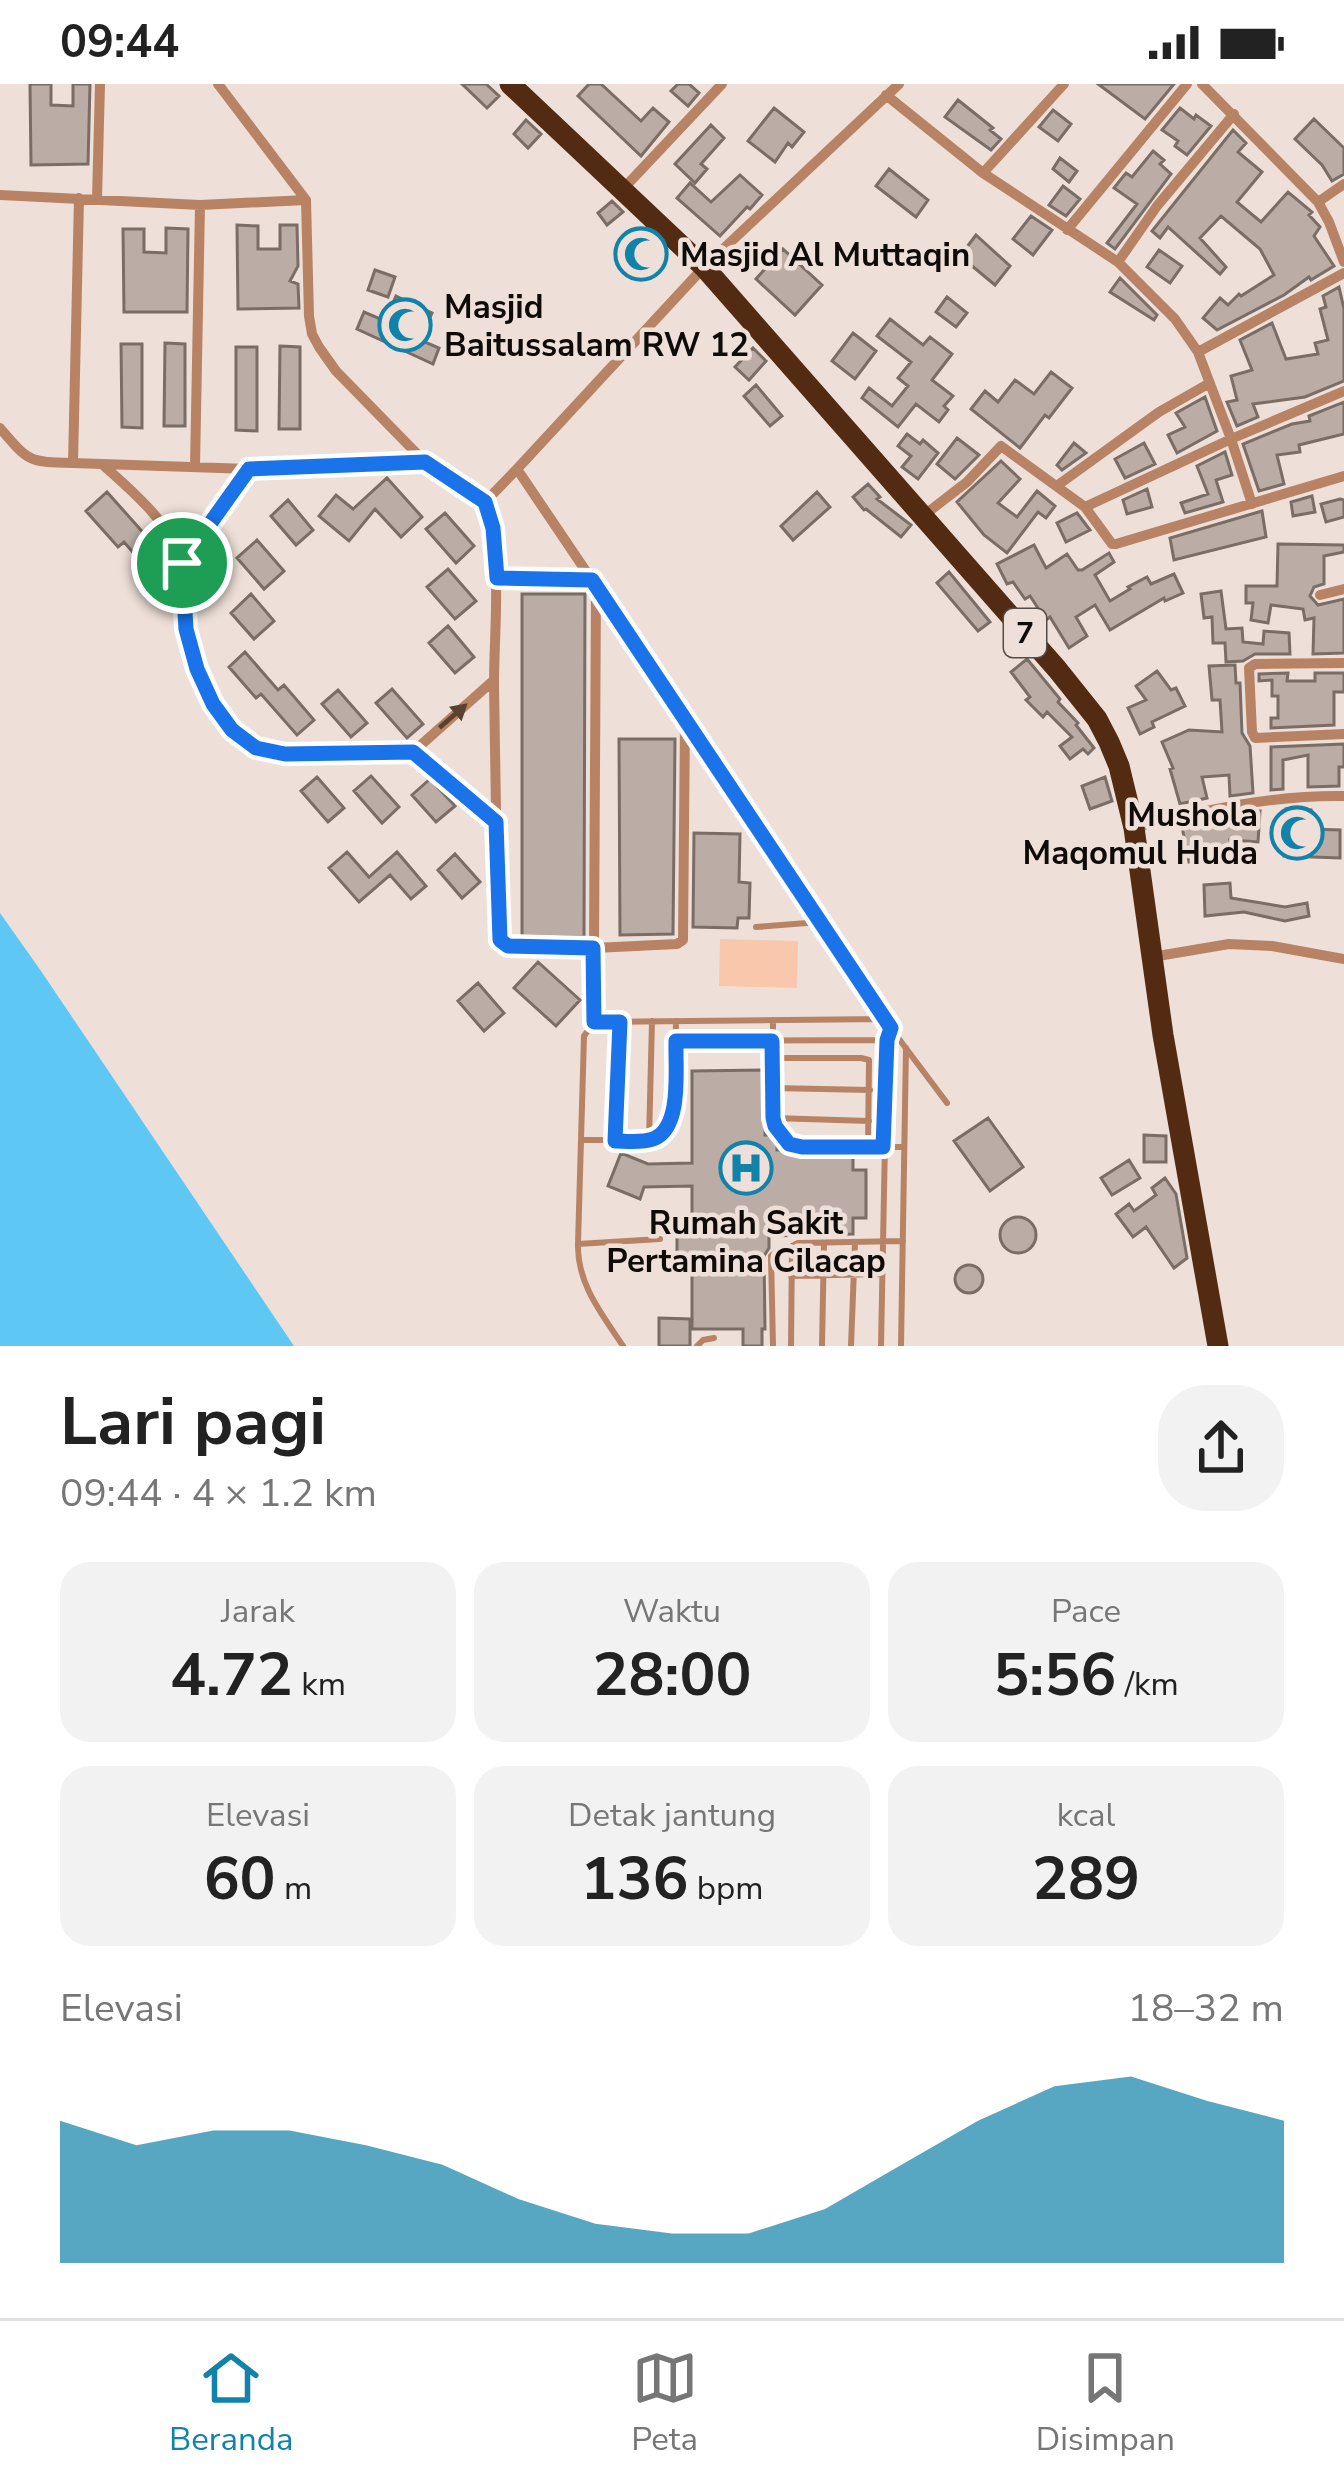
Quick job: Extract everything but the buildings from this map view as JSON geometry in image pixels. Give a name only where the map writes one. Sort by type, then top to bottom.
[{"type":"highway","name":"7","points":[[510,84],[704,268],[1097,719],[1119,766],[1134,828],[1213,1343]]},
{"type":"street","points":[[97,199],[100,84]]},
{"type":"street","points":[[218,84],[306,200],[312,334],[336,370],[425,462],[485,502],[493,528],[497,578],[494,680],[500,940],[508,946],[593,948],[676,944],[683,940],[686,718],[517,469]]},
{"type":"street","points":[[623,189],[722,84]]},
{"type":"street","points":[[485,502],[704,268],[899,84]]},
{"type":"street","points":[[983,173],[1064,84]]},
{"type":"street","points":[[1066,230],[1187,84]]},
{"type":"street","points":[[1202,84],[1318,202],[1341,246],[1344,262]]},
{"type":"street","points":[[886,95],[983,173],[1118,262],[1175,320],[1198,352],[1252,504]]},
{"type":"street","points":[[1118,262],[1157,206],[1234,114]]},
{"type":"street","points":[[1318,202],[1344,184]]},
{"type":"street","points":[[0,195],[200,206],[306,200]]},
{"type":"street","points":[[73,463],[80,199]]},
{"type":"street","points":[[195,466],[200,206]]},
{"type":"street","points":[[1198,352],[1344,273]]},
{"type":"street","points":[[1058,485],[1159,412],[1208,384]]},
{"type":"street","points":[[1085,507],[1344,391]]},
{"type":"street","points":[[0,428],[25,458],[36,462],[249,469],[425,462]]},
{"type":"street","points":[[923,516],[967,482],[1001,446],[1085,507],[1112,544],[1344,476]]},
{"type":"street","points":[[103,465],[140,497],[170,538],[182,563],[186,629],[197,669],[232,730],[256,748],[285,754],[413,752],[494,680]]},
{"type":"street","points":[[182,563],[249,469]]},
{"type":"street","points":[[497,578],[594,583]]},
{"type":"street","points":[[593,948],[594,583]]},
{"type":"street","points":[[1320,595],[1344,589]]},
{"type":"street","points":[[1344,663],[1255,664],[1249,668],[1255,738],[1344,734]]},
{"type":"street","points":[[413,752],[496,822]]},
{"type":"street","points":[[1134,828],[1237,803],[1344,796]]},
{"type":"street","points":[[1153,957],[1228,944],[1344,959]]},
{"type":"lane","points":[[686,718],[884,1019],[946,1103]]},
{"type":"lane","points":[[756,927],[820,922]]},
{"type":"lane","points":[[593,948],[594,1022],[584,1036],[578,1260],[583,1281],[623,1346]]},
{"type":"lane","points":[[594,1022],[884,1019]]},
{"type":"lane","points":[[773,1020],[773,1118],[780,1133],[794,1146],[904,1147]]},
{"type":"lane","points":[[583,1140],[650,1140],[668,1127],[674,1116],[676,1021]]},
{"type":"lane","points":[[615,1141],[620,1022]]},
{"type":"lane","points":[[650,1140],[652,1022]]},
{"type":"lane","points":[[881,1346],[883,1147],[891,1028]]},
{"type":"lane","points":[[676,1041],[887,1040]]},
{"type":"lane","points":[[901,1346],[906,1045]]},
{"type":"lane","points":[[772,1058],[865,1058],[871,1066],[868,1146]]},
{"type":"lane","points":[[773,1088],[870,1090]]},
{"type":"lane","points":[[773,1118],[869,1120]]},
{"type":"lane","points":[[578,1244],[660,1239]]},
{"type":"lane","points":[[773,1346],[771,1256],[778,1250],[798,1243],[903,1241]]},
{"type":"lane","points":[[822,1346],[824,1243]]},
{"type":"lane","points":[[851,1346],[855,1243]]},
{"type":"lane","points":[[791,1249],[791,1346]]},
{"type":"lane","points":[[791,1276],[882,1274]]},
{"type":"lane","points":[[697,1346],[713,1338]]},
{"type":"shaded area","points":[[720,939],[798,941],[797,988],[719,986]]},
{"type":"water","points":[[0,913],[41,971],[294,1346],[0,1346]]},
{"type":"place","name":"Masjid Al Muttaqin","points":[[641,254]]},
{"type":"place","name":"Masjid Baitussalam RW 12","points":[[405,325]]},
{"type":"place","name":"Mushola Maqomul Huda","points":[[1297,833]]},
{"type":"place","name":"Rumah Sakit Pertamina Cilacap","points":[[746,1168]]},
{"type":"route","points":[[425,462],[485,502],[493,528],[497,578],[592,580],[891,1028],[883,1147],[789,1144],[773,1118],[772,1041],[676,1041],[674,1116],[668,1127],[650,1140],[615,1141],[620,1022],[594,1022],[593,948],[503,944],[498,936],[496,822],[413,752],[285,754],[256,748],[232,730],[197,669],[186,629],[182,563],[249,469],[425,462]]}]
